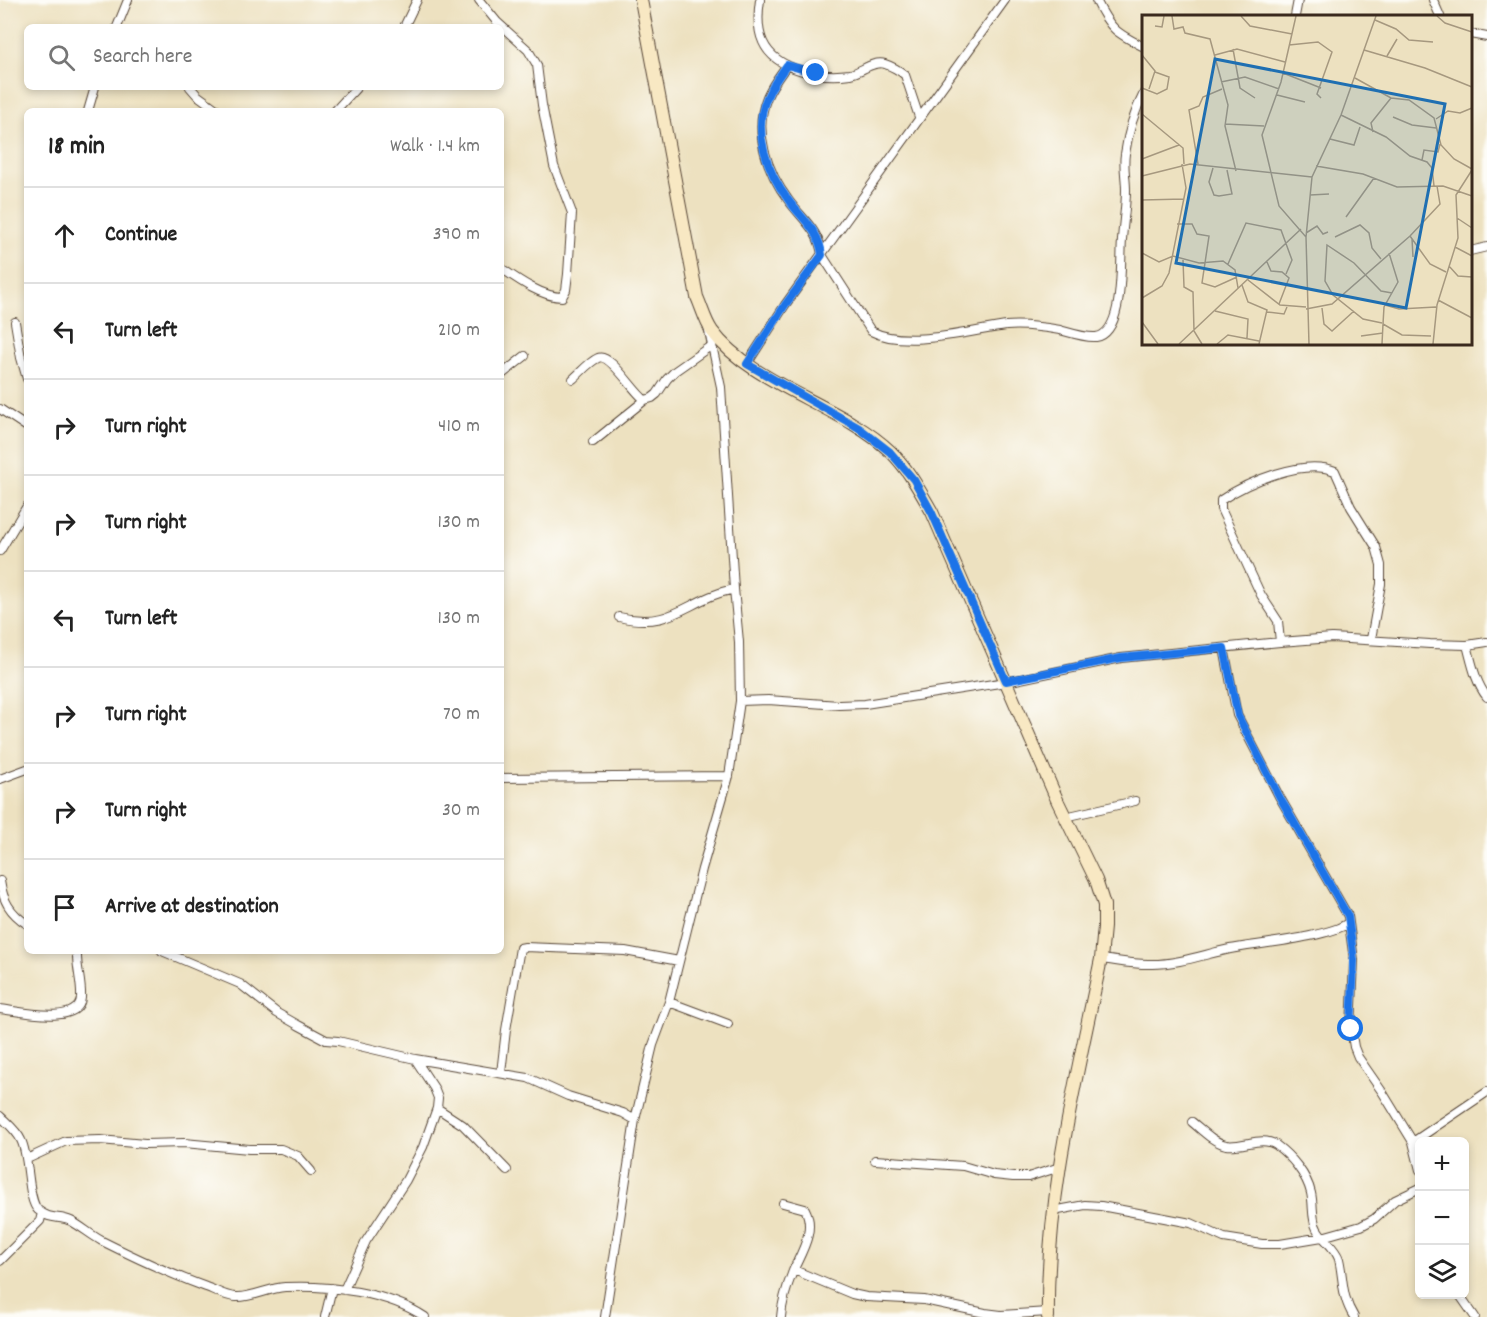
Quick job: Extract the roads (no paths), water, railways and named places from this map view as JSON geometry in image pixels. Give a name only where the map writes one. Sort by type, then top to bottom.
[{"type":"main road","points":[[641,0],[695,288],[711,330],[747,364],[859,428],[890,452],[914,480],[932,513],[1065,818],[1096,880],[1104,905],[1101,959],[1053,1211],[1048,1258],[1048,1315]]},
{"type":"street","points":[[118,24],[128,0]]},
{"type":"street","points":[[405,24],[417,0]]},
{"type":"street","points":[[479,0],[499,24]]},
{"type":"street","points":[[760,0],[759,19],[763,44],[776,58],[787,65],[816,73],[852,74],[872,65],[884,63],[905,75],[919,117]]},
{"type":"street","points":[[747,364],[785,305],[1005,0]]},
{"type":"street","points":[[1096,0],[1107,21],[1117,33],[1142,46]]},
{"type":"street","points":[[1294,15],[1298,0]]},
{"type":"street","points":[[1433,0],[1440,15]]},
{"type":"street","points":[[504,29],[534,58],[554,166],[572,213],[567,284],[562,297],[554,297],[504,270]]},
{"type":"street","points":[[1472,34],[1487,37]]},
{"type":"street","points":[[787,65],[767,98],[761,137],[766,160],[776,182],[788,200],[815,232],[820,241],[822,255],[871,331],[878,335],[911,338],[938,337],[1009,326],[1032,326],[1097,337],[1104,334],[1118,306],[1126,193],[1125,156],[1131,127],[1142,96]]},
{"type":"street","points":[[88,108],[94,90]]},
{"type":"street","points":[[193,90],[215,108]]},
{"type":"street","points":[[338,108],[354,90]]},
{"type":"street","points":[[1472,251],[1487,247]]},
{"type":"street","points":[[605,1317],[635,1120],[653,1045],[669,1002],[702,869],[729,776],[740,701],[739,642],[721,387],[705,318]]},
{"type":"street","points":[[15,322],[24,368]]},
{"type":"street","points":[[593,442],[645,400],[657,394],[675,371],[712,345]]},
{"type":"street","points":[[504,373],[525,356]]},
{"type":"street","points":[[573,380],[602,356],[607,358],[645,400]]},
{"type":"street","points":[[0,409],[24,425]]},
{"type":"street","points":[[1280,642],[1278,621],[1261,595],[1221,509],[1221,500],[1235,490],[1302,467],[1326,467],[1335,471],[1351,507],[1376,547],[1381,565],[1381,584],[1371,639]]},
{"type":"street","points":[[0,551],[24,511]]},
{"type":"street","points":[[619,617],[652,621],[664,618],[718,592],[734,589]]},
{"type":"street","points":[[740,701],[865,704],[1006,681],[1121,658],[1280,642],[1332,638],[1467,645],[1487,642]]},
{"type":"street","points":[[1467,645],[1474,672],[1487,697]]},
{"type":"street","points":[[1224,648],[1238,716],[1284,805],[1346,912],[1354,960],[1351,1029],[1354,1047],[1358,1057],[1413,1142],[1415,1151]]},
{"type":"street","points":[[0,779],[24,770]]},
{"type":"street","points":[[504,778],[729,776]]},
{"type":"street","points":[[1065,818],[1135,801]]},
{"type":"street","points":[[0,881],[4,900],[9,908],[24,921]]},
{"type":"street","points":[[1101,959],[1152,964],[1172,962],[1229,949],[1317,934],[1348,923]]},
{"type":"street","points":[[501,1072],[520,948],[625,951],[679,961]]},
{"type":"street","points":[[0,1009],[61,1015],[79,1007],[81,999],[77,954]]},
{"type":"street","points":[[169,954],[240,984],[277,1013],[326,1040],[416,1059],[528,1078],[568,1096],[623,1113],[635,1120]]},
{"type":"street","points":[[669,1002],[728,1024]]},
{"type":"street","points":[[344,1290],[366,1241],[423,1147],[437,1108],[438,1098],[416,1059]]},
{"type":"street","points":[[1413,1142],[1487,1092]]},
{"type":"street","points":[[437,1108],[463,1125],[507,1170]]},
{"type":"street","points":[[0,1116],[21,1139],[27,1159],[33,1201],[36,1208],[50,1218],[69,1220],[91,1235],[132,1256],[229,1296],[246,1296],[285,1287],[332,1288],[394,1302],[425,1317]]},
{"type":"street","points":[[1192,1122],[1213,1140],[1224,1144],[1236,1145],[1266,1141],[1274,1144],[1299,1169],[1311,1192],[1313,1219],[1322,1237],[1338,1258],[1344,1296],[1354,1317]]},
{"type":"street","points":[[27,1159],[66,1141],[184,1143],[249,1149],[280,1149],[298,1156],[312,1171]]},
{"type":"street","points":[[875,1160],[963,1166],[1013,1178],[1028,1178],[1060,1167]]},
{"type":"street","points":[[1053,1211],[1084,1205],[1119,1209],[1191,1223],[1224,1238],[1262,1244],[1280,1244],[1322,1237],[1361,1226],[1374,1219],[1395,1200],[1415,1190]]},
{"type":"street","points":[[781,1317],[785,1291],[805,1247],[809,1230],[809,1216],[805,1209],[783,1203]]},
{"type":"street","points":[[0,1261],[40,1221],[42,1213]]},
{"type":"street","points":[[794,1270],[852,1294],[866,1297],[924,1300],[993,1314],[1048,1315]]},
{"type":"street","points":[[325,1317],[332,1288]]},
{"type":"street","points":[[1462,1299],[1475,1317]]}]
